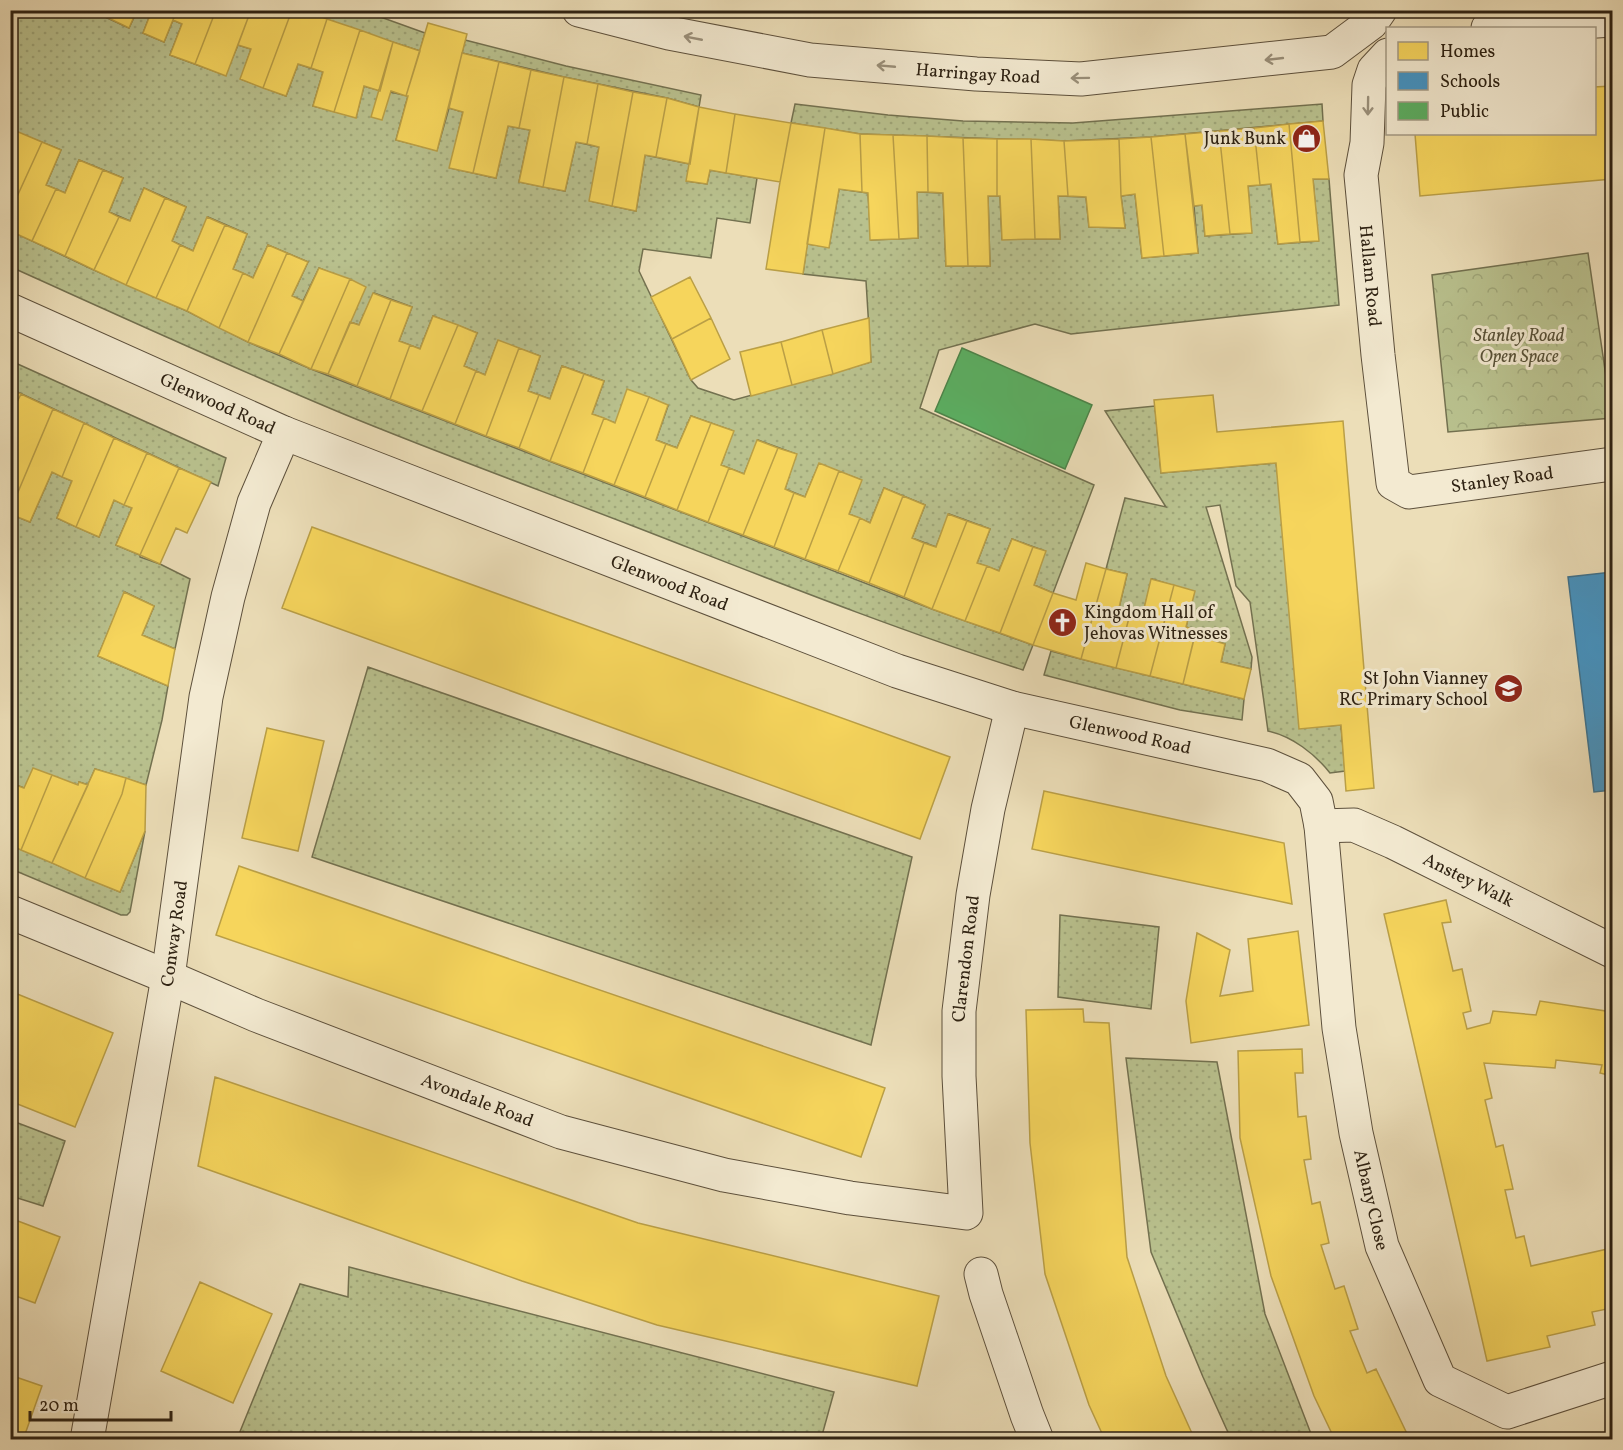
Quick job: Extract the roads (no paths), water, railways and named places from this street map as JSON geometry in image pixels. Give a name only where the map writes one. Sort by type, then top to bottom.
[{"type":"street","name":"Harringay Road","points":[[579,10],[669,33],[810,60],[976,74],[1081,78],[1332,52],[1375,16]]},
{"type":"street","points":[[1504,27],[1612,20]]},
{"type":"street","name":"Hallam Road","points":[[1381,62],[1369,85],[1367,143],[1361,175],[1378,355],[1394,483]]},
{"type":"street","name":"Glenwood Road","points":[[10,310],[285,433],[897,671],[1012,708],[1267,765],[1299,778],[1316,801],[1321,826]]},
{"type":"street","name":"Conway Road","points":[[87,1440],[168,976],[207,697],[228,597],[254,502],[285,433]]},
{"type":"street","name":"Stanley Road","points":[[1394,483],[1409,492],[1612,464]]},
{"type":"street","name":"Clarendon Road","points":[[966,1213],[959,1076],[959,1011],[973,895],[988,809],[1012,708]]},
{"type":"street","name":"Anstey Walk","points":[[1321,826],[1354,825],[1393,842],[1612,951]]},
{"type":"street","name":"Albany Close","points":[[1321,826],[1339,1028],[1356,1133],[1382,1246],[1440,1380],[1508,1412],[1612,1378]]},
{"type":"street","name":"Avondale Road","points":[[10,912],[168,976],[256,1015],[561,1132],[724,1175],[850,1198],[966,1213]]},
{"type":"street","points":[[981,1274],[1037,1440]]},
{"type":"place","name":"Junk Bunk","points":[[1307,138]]},
{"type":"place","name":"Kingdom Hall of Jehovas Witnesses","points":[[1063,622]]},
{"type":"place","name":"St John Vianney RC Primary School","points":[[1509,688]]},
{"type":"park label","name":"Stanley Road Open Space","points":[[1519,345]]}]
